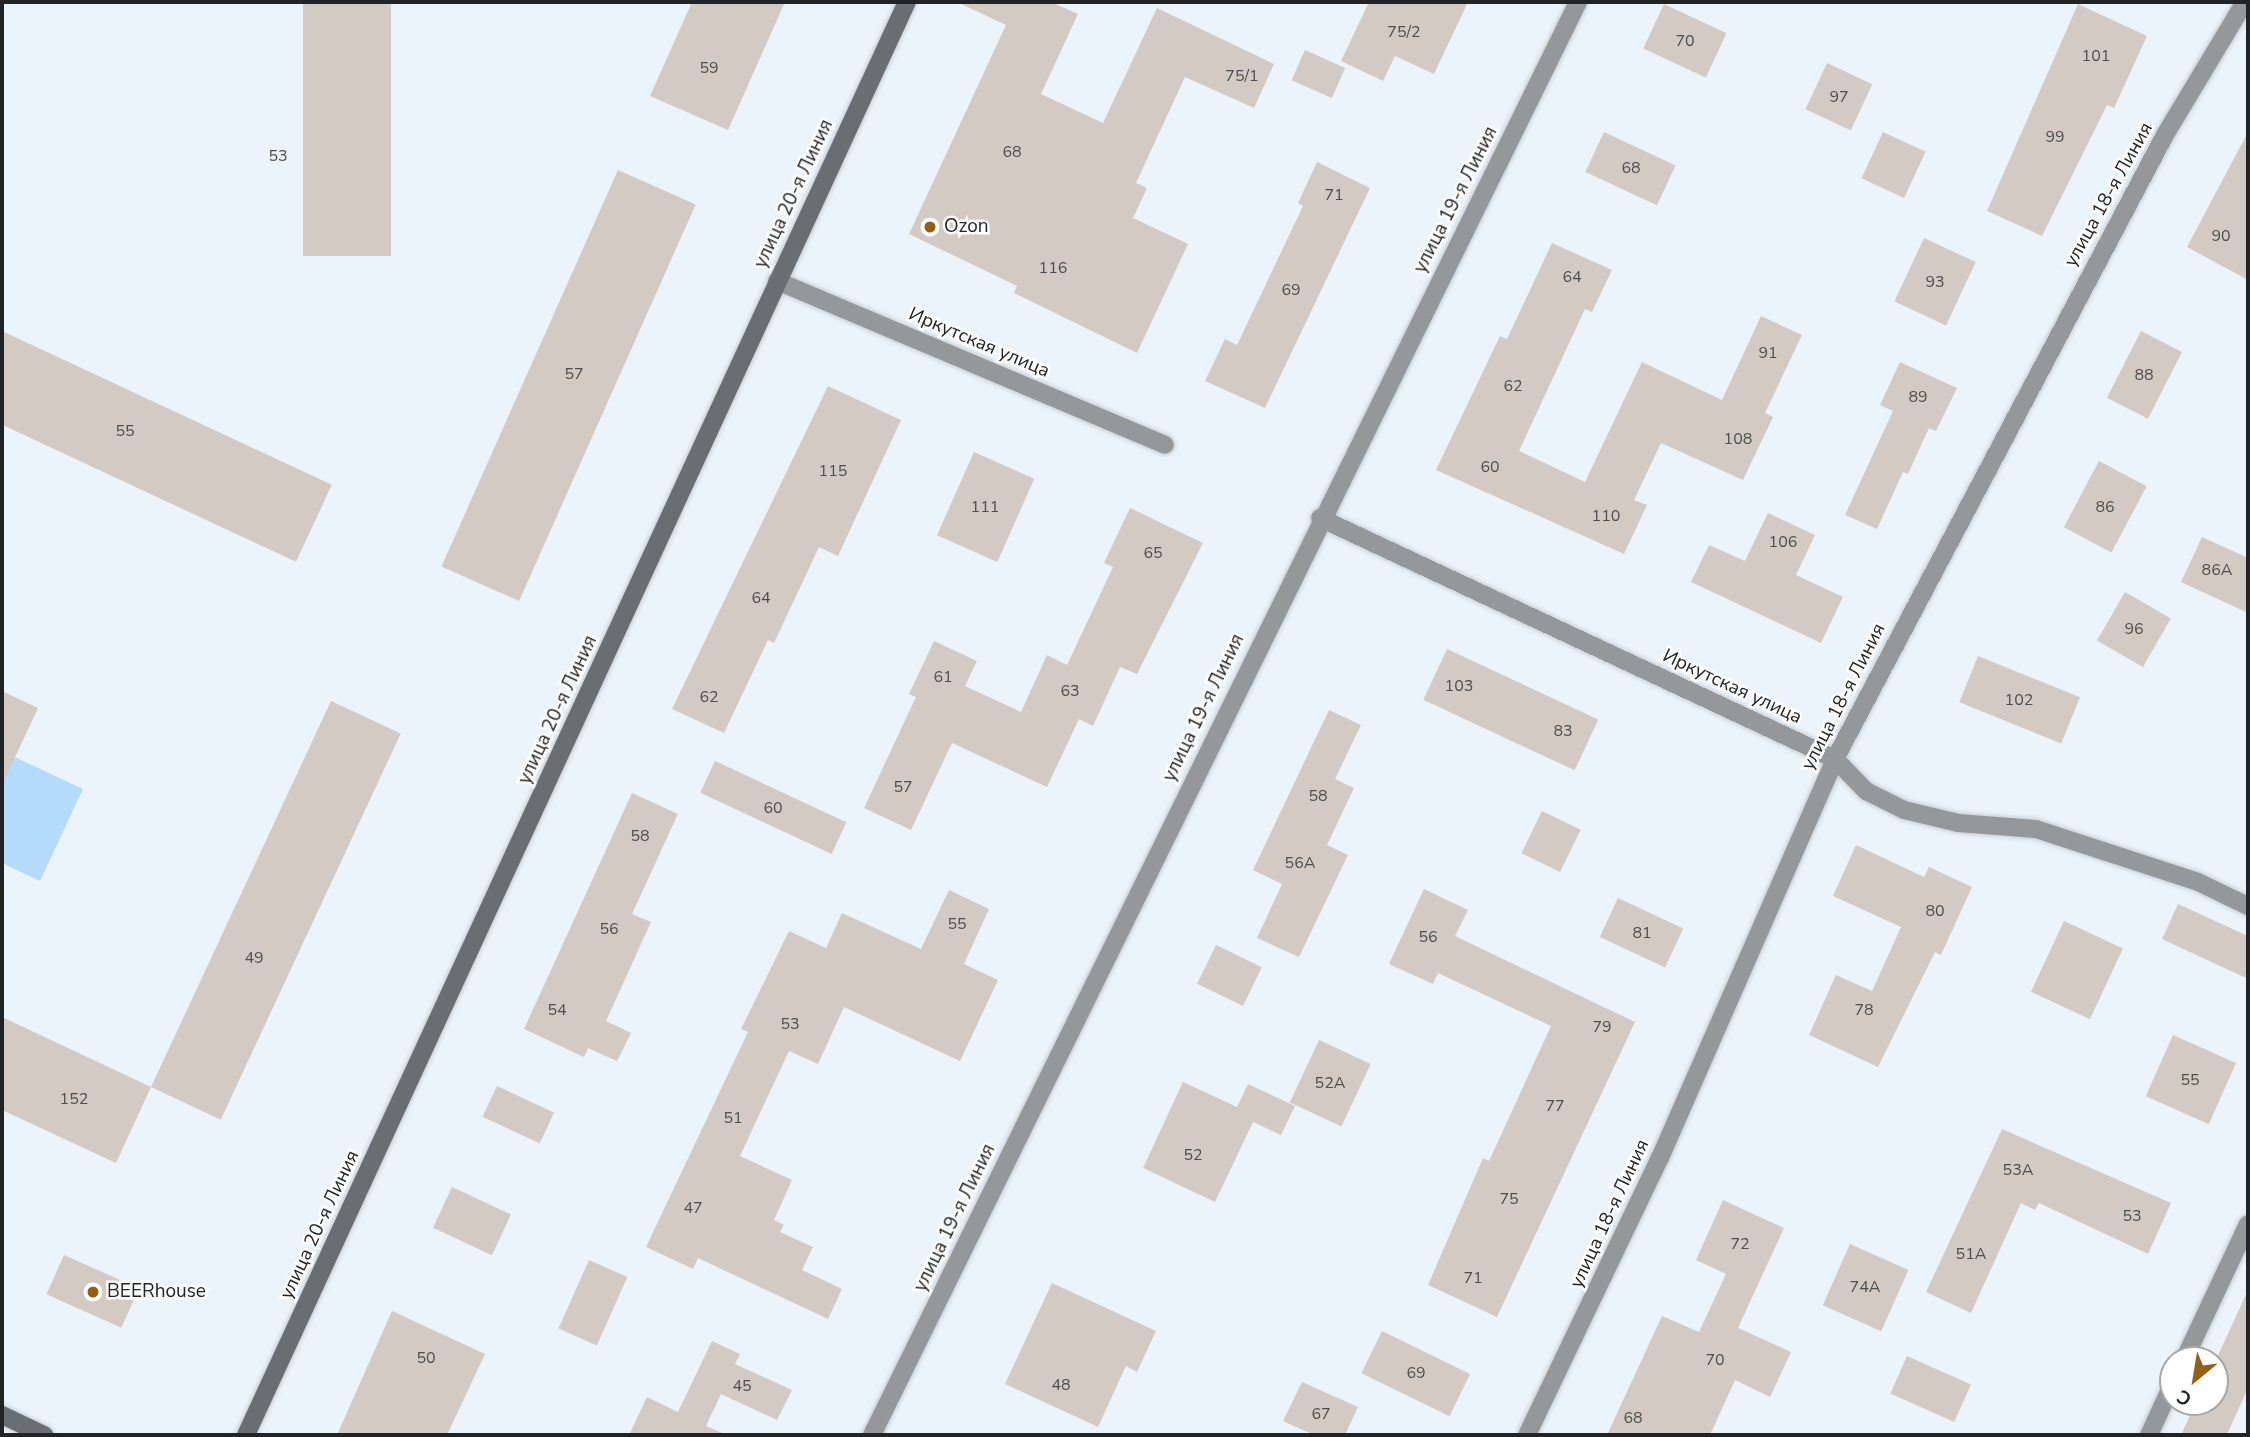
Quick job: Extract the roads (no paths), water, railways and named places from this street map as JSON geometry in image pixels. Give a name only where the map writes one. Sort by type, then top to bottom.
[{"type":"main road","name":"улица 20-я Линия","points":[[246,1435],[907,2]]},
{"type":"main road","points":[[2,1415],[44,1435]]},
{"type":"street","name":"улица 19-я Линия","points":[[872,1435],[1320,518],[1578,2]]},
{"type":"street","name":"улица 18-я Линия","points":[[1527,1435],[1660,1158],[1835,759],[2158,147],[2245,2]]},
{"type":"street","name":"Иркутская улица","points":[[777,281],[1165,445]]},
{"type":"street","name":"Иркутская улица","points":[[1320,518],[1835,759],[1866,791],[1904,810],[1958,823],[2036,829],[2197,881],[2248,906]]},
{"type":"street","points":[[2191,1346],[2248,1224]]},
{"type":"street","points":[[2148,1435],[2159,1412]]},
{"type":"place","name":"Ozon","points":[[930,227]]},
{"type":"place","name":"BEERhouse","points":[[93,1292]]}]
